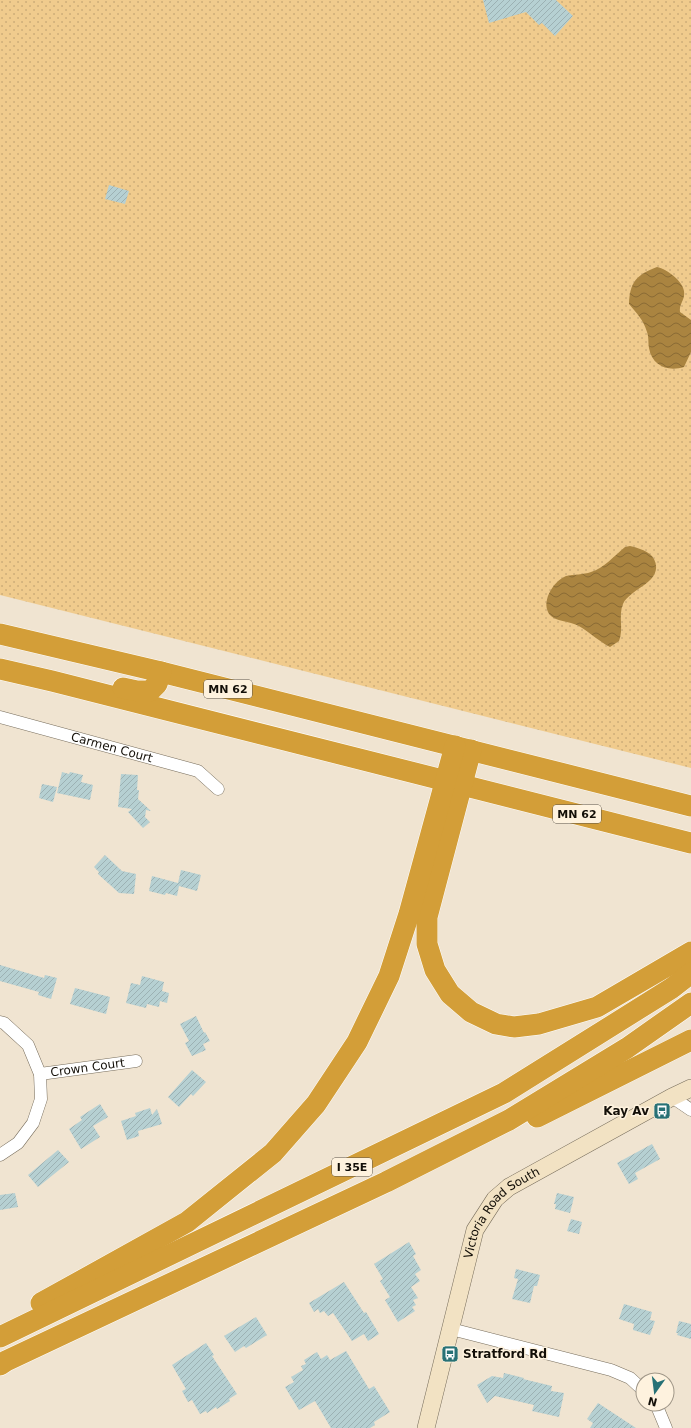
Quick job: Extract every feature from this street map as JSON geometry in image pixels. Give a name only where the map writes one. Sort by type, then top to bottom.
[{"type":"highway","name":"MN 62","points":[[0,634],[37,644],[161,672],[691,806]]},
{"type":"highway","points":[[0,639],[37,644]]},
{"type":"highway","points":[[0,659],[144,692],[153,689],[161,672]]},
{"type":"highway","name":"MN 62","points":[[0,669],[454,782],[691,843]]},
{"type":"highway","points":[[463,748],[454,782],[427,917],[427,944],[435,970],[450,994],[471,1012],[496,1024],[514,1028],[540,1024],[597,1007],[691,952]]},
{"type":"highway","points":[[0,1327],[9,1320],[187,1222],[273,1153],[316,1104],[357,1042],[389,976],[454,782]]},
{"type":"highway","name":"I 35E","points":[[0,1337],[504,1093],[672,988],[691,973]]},
{"type":"highway","name":"I 35E","points":[[0,1365],[20,1354],[386,1182],[509,1120],[627,1048],[691,1004]]},
{"type":"highway","points":[[386,1182],[483,1144],[691,1040]]},
{"type":"street","name":"Carmen Court","points":[[0,717],[198,771],[218,789]]},
{"type":"street","points":[[0,1022],[4,1023],[28,1045],[40,1074],[41,1099],[33,1123],[18,1143],[0,1155]]},
{"type":"street","name":"Crown Court","points":[[40,1074],[136,1061]]},
{"type":"street","name":"Victoria Road South","points":[[426,1428],[475,1230],[495,1198],[509,1187],[691,1088]]},
{"type":"street","points":[[672,1097],[691,1110]]},
{"type":"street","points":[[451,1329],[611,1370],[630,1378],[635,1383]]},
{"type":"street","points":[[659,1412],[666,1428]]},
{"type":"shaded area","points":[[0,0],[691,0],[691,768],[0,595]]},
{"type":"water","points":[[657,267],[675,277],[684,291],[680,312],[691,320],[691,352],[684,367],[672,369],[667,368],[657,363],[653,359],[644,324],[629,304],[631,290],[639,276]]},
{"type":"water","points":[[630,546],[644,550],[650,554],[654,559],[656,567],[655,573],[651,579],[632,593],[623,604],[619,641],[610,647],[578,626],[551,616],[546,605],[549,593],[556,583],[566,576],[585,574],[596,570],[605,565],[625,547]]},
{"type":"building","points":[[483,0],[556,0],[573,16],[555,36],[542,23],[539,25],[526,12],[489,23]]},
{"type":"building","points":[[109,185],[129,191],[125,204],[105,199]]},
{"type":"building","points":[[62,772],[83,775],[81,782],[93,785],[90,800],[57,793]]},
{"type":"building","points":[[121,774],[138,775],[138,799],[151,811],[146,810],[145,817],[150,822],[143,828],[128,812],[132,809],[118,807]]},
{"type":"building","points":[[42,784],[57,787],[53,802],[39,798]]},
{"type":"building","points":[[105,855],[122,871],[136,874],[134,894],[119,893],[98,874],[99,872],[94,867]]},
{"type":"building","points":[[181,870],[201,875],[197,891],[179,886],[177,896],[149,891],[152,876],[178,883]]},
{"type":"building","points":[[0,965],[44,978],[45,975],[57,978],[51,999],[38,995],[39,992],[0,981]]},
{"type":"building","points":[[142,976],[164,982],[162,991],[169,993],[167,1003],[160,1001],[159,1007],[147,1004],[146,1008],[126,1003],[131,983],[140,985]]},
{"type":"building","points":[[75,988],[110,997],[106,1014],[70,1004]]},
{"type":"building","points":[[196,1016],[204,1033],[205,1032],[210,1041],[203,1044],[206,1050],[192,1056],[185,1043],[189,1041],[180,1024]]},
{"type":"building","points":[[192,1070],[206,1082],[193,1096],[191,1094],[179,1107],[168,1097]]},
{"type":"building","points":[[100,1104],[108,1117],[93,1126],[100,1137],[81,1149],[69,1129],[82,1120],[80,1117]]},
{"type":"building","points":[[150,1108],[152,1115],[157,1109],[162,1124],[138,1131],[139,1136],[127,1140],[121,1121],[136,1116],[135,1113]]},
{"type":"building","points":[[652,1144],[660,1159],[635,1173],[638,1179],[629,1184],[617,1163]]},
{"type":"building","points":[[58,1150],[69,1162],[38,1187],[28,1175]]},
{"type":"building","points":[[15,1193],[18,1207],[0,1210],[0,1195]]},
{"type":"building","points":[[557,1193],[574,1197],[570,1213],[555,1209],[556,1204],[554,1204]]},
{"type":"building","points":[[571,1219],[582,1222],[579,1234],[567,1231]]},
{"type":"building","points":[[409,1242],[416,1254],[413,1256],[421,1270],[415,1274],[420,1281],[411,1287],[418,1298],[413,1300],[416,1305],[412,1307],[415,1311],[398,1322],[385,1300],[390,1297],[380,1281],[383,1279],[374,1264]]},
{"type":"building","points":[[516,1269],[540,1275],[537,1286],[534,1286],[530,1303],[512,1299],[518,1279],[514,1278]]},
{"type":"building","points":[[344,1282],[364,1313],[366,1312],[379,1334],[368,1341],[364,1334],[352,1341],[333,1313],[328,1316],[324,1311],[320,1313],[318,1309],[314,1312],[309,1303]]},
{"type":"building","points":[[624,1304],[652,1312],[650,1320],[655,1321],[650,1335],[633,1330],[634,1324],[619,1319]]},
{"type":"building","points":[[256,1317],[267,1335],[246,1348],[244,1346],[235,1352],[224,1336]]},
{"type":"building","points":[[679,1321],[691,1324],[691,1339],[677,1335],[678,1333],[676,1333]]},
{"type":"building","points":[[206,1343],[214,1355],[212,1356],[237,1394],[229,1399],[230,1401],[217,1409],[216,1407],[207,1413],[206,1411],[200,1414],[192,1400],[188,1402],[182,1391],[186,1389],[172,1365]]},
{"type":"building","points":[[346,1351],[369,1389],[374,1386],[390,1412],[374,1422],[375,1425],[370,1428],[331,1428],[315,1401],[299,1410],[285,1387],[294,1382],[291,1377],[303,1370],[301,1366],[306,1364],[304,1360],[317,1352],[321,1359],[327,1355],[330,1360]]},
{"type":"building","points":[[504,1373],[552,1386],[551,1391],[564,1393],[559,1417],[532,1411],[534,1405],[495,1396],[487,1403],[477,1385],[492,1376],[503,1378]]},
{"type":"building","points":[[598,1403],[636,1428],[590,1428],[593,1423],[587,1419]]},
{"type":"place","name":"Kay Av","points":[[662,1111]]},
{"type":"place","name":"Stratford Rd","points":[[450,1354]]}]
